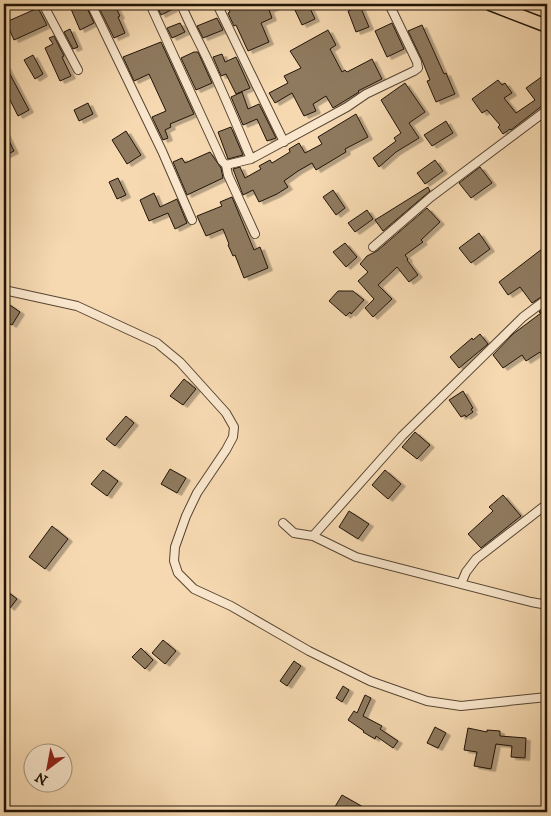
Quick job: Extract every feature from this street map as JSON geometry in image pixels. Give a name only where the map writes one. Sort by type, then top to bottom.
[{"type":"highway","points":[[492,4],[547,26]]},
{"type":"street","points":[[43,4],[78,70]]},
{"type":"street","points":[[91,4],[162,151],[192,220]]},
{"type":"street","points":[[150,4],[222,161],[226,165],[228,175],[255,234]]},
{"type":"street","points":[[181,4],[252,159]]},
{"type":"street","points":[[217,4],[284,142]]},
{"type":"street","points":[[226,165],[252,159],[347,107],[366,94],[418,68],[417,62],[389,4]]},
{"type":"street","points":[[374,247],[432,197],[547,110]]},
{"type":"street","points":[[4,290],[77,306],[157,343],[180,362],[226,413],[234,428],[233,437],[197,493],[186,516],[175,547],[174,561],[178,573],[194,589],[231,606],[308,651],[370,681],[427,700],[461,706],[547,697]]},
{"type":"street","points":[[312,536],[402,436],[523,317],[547,300]]},
{"type":"street","points":[[461,584],[466,572],[476,559],[547,504]]},
{"type":"street","points":[[283,523],[294,533],[312,536],[356,557],[531,602],[542,604],[547,602]]},
{"type":"building","points":[[85,4],[94,23],[80,30],[71,9]]},
{"type":"building","points":[[97,4],[114,4],[125,33],[114,38]]},
{"type":"building","points":[[156,4],[170,4],[173,9],[161,15]]},
{"type":"building","points":[[226,4],[281,4],[269,10],[272,18],[261,23],[269,42],[248,51],[236,25],[234,26]]},
{"type":"building","points":[[302,4],[308,4],[315,19],[302,25],[294,8]]},
{"type":"building","points":[[360,6],[369,27],[356,32],[348,11]]},
{"type":"building","points":[[38,8],[47,25],[14,40],[6,22]]},
{"type":"building","points":[[217,18],[223,30],[203,38],[197,26]]},
{"type":"building","points":[[180,23],[185,32],[172,38],[167,28]]},
{"type":"building","points":[[392,23],[404,49],[387,57],[375,31]]},
{"type":"building","points":[[422,25],[455,94],[436,102],[427,81],[430,80],[408,31]]},
{"type":"building","points":[[70,29],[78,47],[73,49],[64,32]]},
{"type":"building","points":[[328,30],[336,45],[330,49],[342,72],[345,70],[347,72],[372,59],[382,79],[358,91],[333,108],[326,96],[313,104],[316,111],[304,116],[292,93],[275,103],[269,93],[288,83],[284,76],[301,68],[290,51]]},
{"type":"building","points":[[54,36],[71,76],[60,81],[45,48],[53,44],[49,38]]},
{"type":"building","points":[[161,42],[194,114],[170,124],[171,127],[165,130],[168,138],[163,140],[152,117],[166,111],[149,74],[134,81],[123,57]]},
{"type":"building","points":[[198,52],[212,83],[196,90],[181,58]]},
{"type":"building","points":[[222,54],[225,62],[236,57],[250,88],[236,94],[226,74],[221,76],[213,57]]},
{"type":"building","points":[[33,55],[43,74],[35,79],[24,60]]},
{"type":"building","points":[[4,63],[29,110],[18,116],[4,88]]},
{"type":"building","points":[[547,73],[547,102],[503,134],[498,127],[500,125],[487,110],[482,113],[472,99],[498,80],[502,85],[505,83],[512,93],[504,98],[516,113],[535,100],[526,88]]},
{"type":"building","points":[[405,83],[425,112],[409,123],[419,138],[396,152],[379,167],[373,158],[396,141],[394,138],[401,133],[381,100]]},
{"type":"building","points":[[242,92],[248,109],[259,104],[276,138],[267,141],[257,119],[243,125],[231,97]]},
{"type":"building","points":[[88,103],[93,114],[79,121],[74,110]]},
{"type":"building","points":[[356,114],[368,137],[345,149],[346,152],[316,170],[312,163],[298,171],[284,181],[288,187],[277,194],[259,202],[253,190],[243,195],[233,169],[240,167],[245,178],[261,169],[259,166],[270,160],[272,163],[290,152],[289,149],[299,143],[305,153],[322,144],[318,137]]},
{"type":"building","points":[[446,121],[453,133],[432,146],[424,135]]},
{"type":"building","points":[[231,127],[243,155],[228,159],[218,132]]},
{"type":"building","points":[[4,130],[14,151],[4,156]]},
{"type":"building","points":[[126,131],[141,155],[127,164],[112,140]]},
{"type":"building","points":[[210,152],[221,168],[223,178],[187,195],[173,162],[182,158],[185,163]]},
{"type":"building","points":[[435,160],[443,171],[425,184],[417,173]]},
{"type":"building","points":[[480,167],[492,183],[471,198],[459,183]]},
{"type":"building","points":[[118,178],[126,195],[117,199],[109,182]]},
{"type":"building","points":[[428,187],[430,191],[383,231],[375,220]]},
{"type":"building","points":[[333,190],[345,208],[336,215],[323,197]]},
{"type":"building","points":[[154,193],[160,207],[177,199],[187,223],[175,229],[168,213],[149,221],[140,200]]},
{"type":"building","points":[[232,197],[254,250],[260,247],[268,268],[244,278],[235,255],[233,256],[228,245],[223,229],[206,236],[197,216],[222,206],[220,202]]},
{"type":"building","points":[[427,208],[440,222],[421,240],[423,242],[405,255],[418,275],[409,282],[397,267],[378,285],[392,299],[373,317],[365,308],[374,299],[358,281],[368,272],[360,264],[367,256],[377,251]]},
{"type":"building","points":[[367,210],[373,219],[355,232],[348,223]]},
{"type":"building","points":[[479,233],[490,249],[471,263],[459,248]]},
{"type":"building","points":[[345,243],[357,257],[346,267],[333,252]]},
{"type":"building","points":[[542,249],[547,255],[547,268],[541,272],[547,281],[547,293],[532,303],[520,287],[508,295],[499,282]]},
{"type":"building","points":[[338,291],[353,291],[364,300],[351,314],[350,312],[346,316],[329,301]]},
{"type":"building","points":[[7,303],[20,312],[12,325],[4,320],[4,309]]},
{"type":"building","points":[[547,306],[547,353],[543,356],[540,352],[526,361],[522,355],[503,368],[493,355],[513,334],[541,313],[539,312]]},
{"type":"building","points":[[480,334],[488,344],[459,368],[450,357],[472,338],[473,340]]},
{"type":"building","points":[[184,379],[196,389],[183,405],[170,396]]},
{"type":"building","points":[[463,391],[473,408],[471,409],[473,412],[466,417],[465,415],[461,417],[449,400]]},
{"type":"building","points":[[126,416],[134,423],[115,446],[106,439]]},
{"type":"building","points":[[415,432],[430,445],[417,459],[402,447]]},
{"type":"building","points":[[170,469],[186,478],[177,493],[161,484]]},
{"type":"building","points":[[103,470],[118,481],[107,496],[91,484]]},
{"type":"building","points":[[385,470],[401,484],[388,499],[372,485]]},
{"type":"building","points":[[503,495],[521,516],[481,548],[468,534],[493,511],[489,507]]},
{"type":"building","points":[[349,511],[369,524],[358,539],[339,527]]},
{"type":"building","points":[[52,526],[68,539],[45,569],[29,557]]},
{"type":"building","points":[[4,589],[17,599],[10,608],[4,603]]},
{"type":"building","points":[[163,640],[176,651],[165,664],[152,653]]},
{"type":"building","points":[[141,648],[153,660],[145,669],[132,657]]},
{"type":"building","points":[[294,661],[301,666],[287,686],[280,681]]},
{"type":"building","points":[[343,686],[349,690],[342,702],[336,698]]},
{"type":"building","points":[[365,695],[371,698],[363,716],[382,726],[380,729],[398,741],[393,748],[376,736],[375,739],[363,732],[348,720],[354,711],[357,713]]},
{"type":"building","points":[[435,727],[446,733],[438,748],[427,743]]},
{"type":"building","points":[[468,728],[487,732],[487,730],[500,731],[500,736],[526,738],[525,758],[511,757],[512,746],[496,744],[491,769],[474,766],[477,752],[464,750]]},
{"type":"building","points":[[342,795],[363,807],[360,812],[338,812],[333,810]]}]
